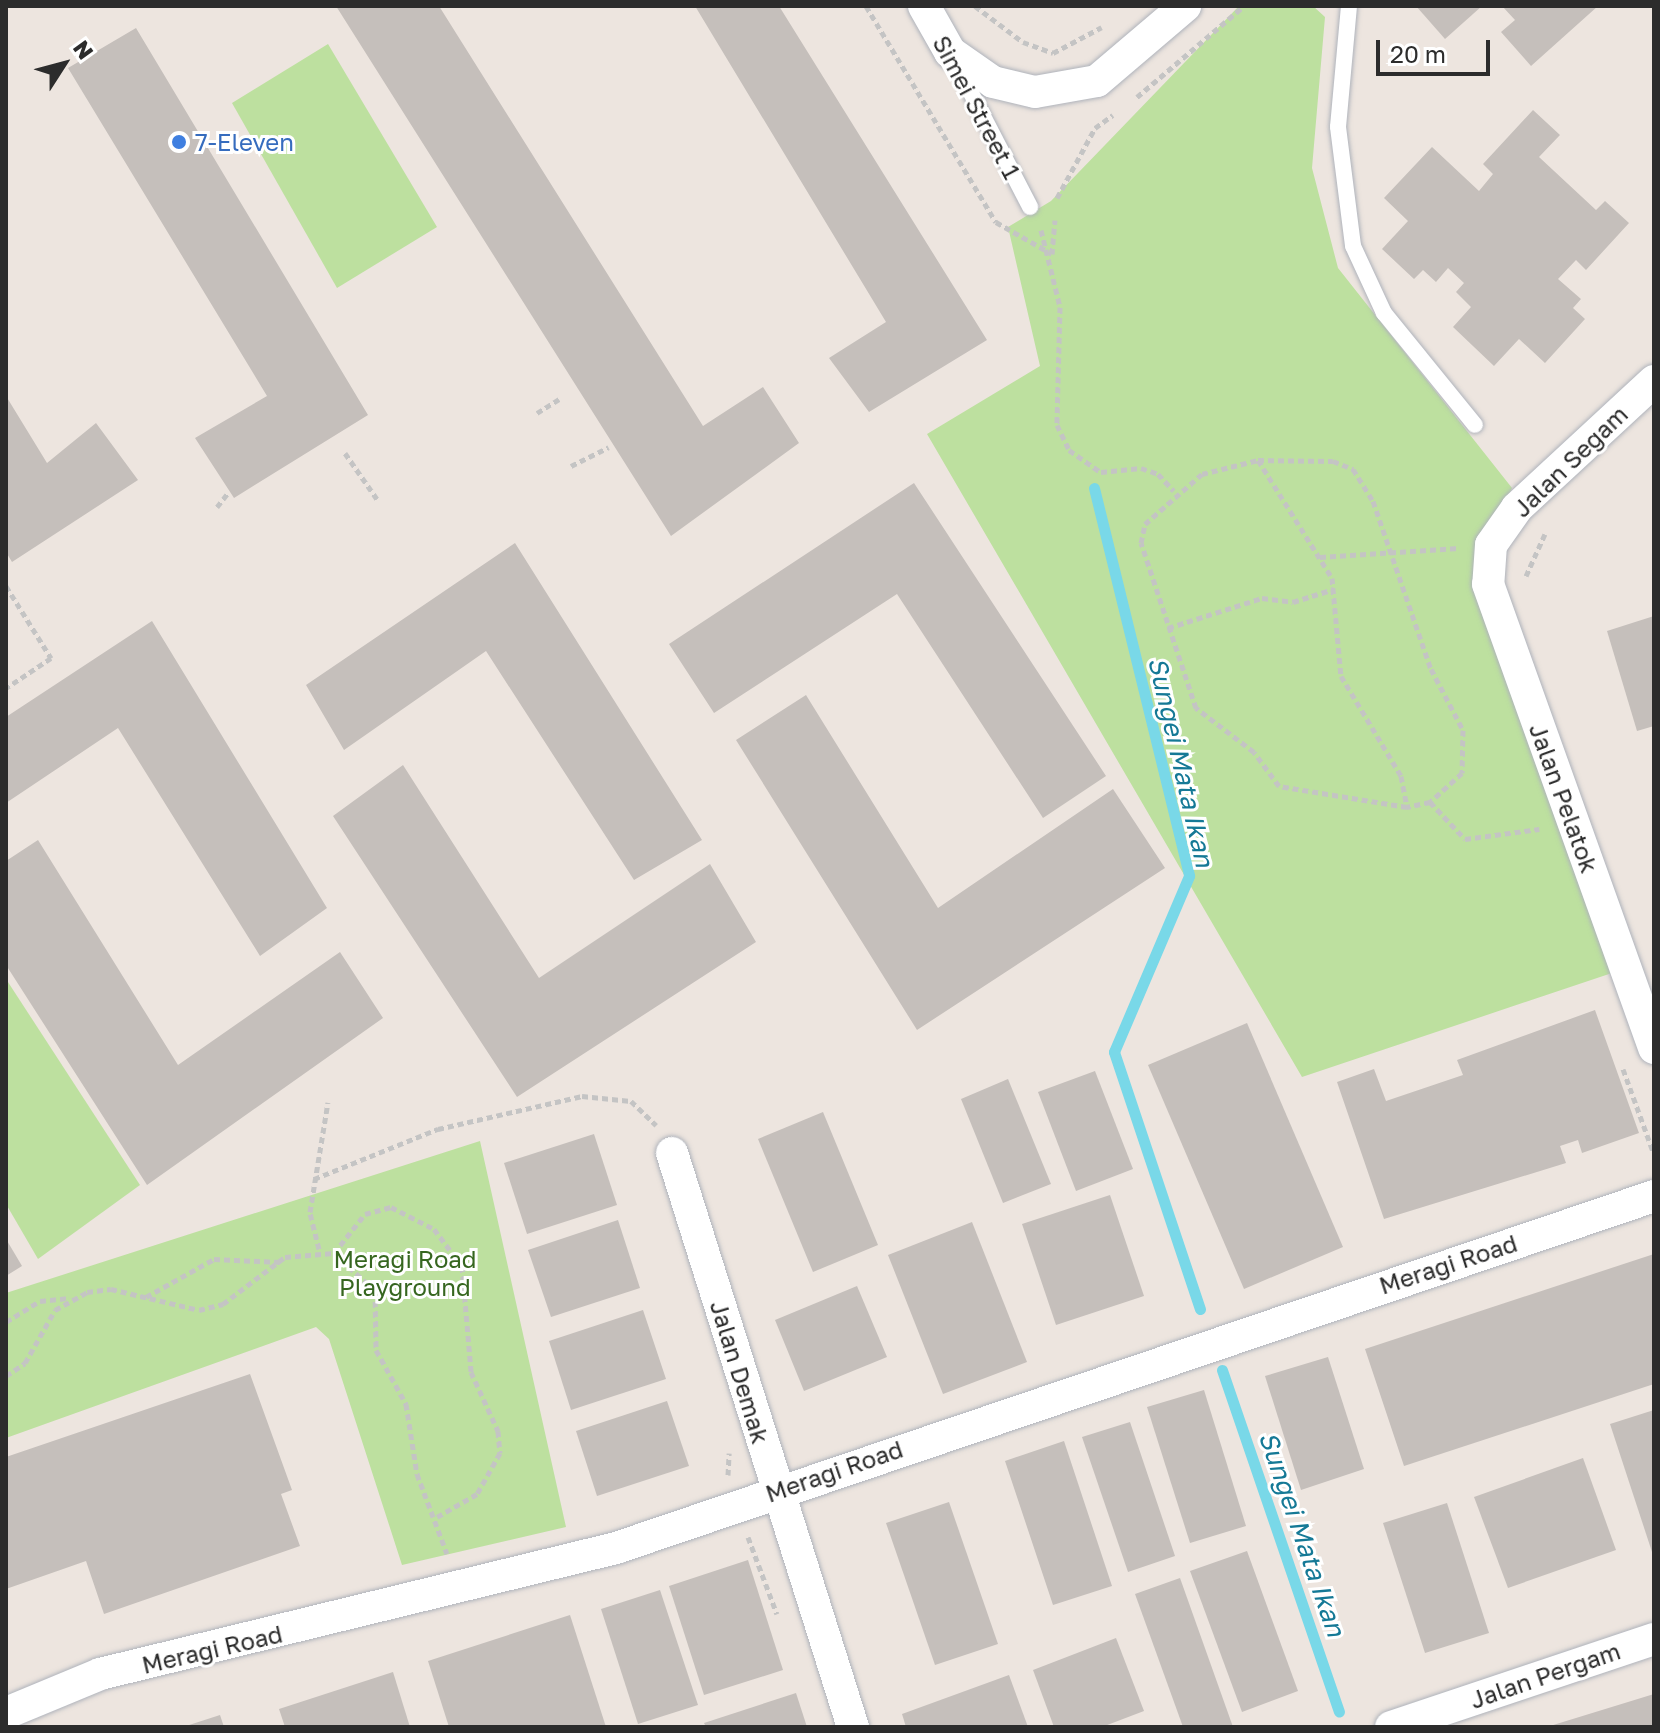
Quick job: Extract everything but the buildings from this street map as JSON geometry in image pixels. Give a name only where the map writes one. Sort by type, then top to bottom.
[{"type":"street","name":"Simei Street 1","points":[[924,6],[950,52]]},
{"type":"street","points":[[950,52],[993,82],[1063,91],[1097,81],[1185,6]]},
{"type":"street","name":"Jalan Segam","points":[[1491,545],[1517,508],[1654,381]]},
{"type":"street","name":"Jalan Pelatok","points":[[1491,545],[1488,584],[1497,615],[1654,1048]]},
{"type":"street","name":"Jalan Demak","points":[[672,1153],[853,1727]]},
{"type":"street","name":"Meragi Road","points":[[6,1713],[100,1674],[455,1592],[616,1548],[776,1490],[1232,1335],[1654,1196]]},
{"type":"street","name":"Jalan Pergam","points":[[1391,1727],[1654,1639]]},
{"type":"lane","points":[[1349,6],[1338,127],[1353,246],[1384,313],[1475,425]]},
{"type":"lane","name":"Simei Street 1","points":[[950,52],[1030,207]]},
{"type":"path","points":[[866,6],[996,222],[1052,254]]},
{"type":"path","points":[[975,6],[1023,42],[1053,53],[1106,25]]},
{"type":"path","points":[[1132,101],[1244,6]]},
{"type":"path","points":[[1119,110],[1095,128],[1058,192],[1052,254],[1060,307],[1057,425],[1069,450],[1101,472],[1158,474],[1174,491]]},
{"type":"path","points":[[1030,207],[1052,254]]},
{"type":"path","points":[[537,413],[559,399]]},
{"type":"path","points":[[571,466],[609,447]]},
{"type":"path","points":[[345,453],[377,499]]},
{"type":"path","points":[[1315,459],[1353,469],[1391,556],[1467,753],[1456,781],[1430,802],[1407,807],[1279,786],[1254,752],[1196,708],[1141,543],[1145,524],[1174,491],[1222,466],[1258,460],[1315,459]]},
{"type":"path","points":[[1258,460],[1320,557],[1334,589],[1341,676],[1401,776],[1407,807]]},
{"type":"path","points":[[217,507],[228,493]]},
{"type":"path","points":[[1529,594],[1525,579],[1553,518]]},
{"type":"path","points":[[1320,557],[1391,556],[1491,545]]},
{"type":"path","points":[[6,586],[51,658],[6,688]]},
{"type":"path","points":[[1168,628],[1272,596],[1293,602],[1334,589]]},
{"type":"path","points":[[1430,802],[1465,839],[1520,836],[1571,816]]},
{"type":"path","points":[[314,1179],[438,1129],[582,1096],[631,1101],[672,1153]]},
{"type":"path","points":[[319,1249],[310,1212],[328,1102]]},
{"type":"path","points":[[334,1253],[365,1214],[391,1207],[434,1229],[462,1266],[471,1372],[498,1431],[500,1453],[477,1494],[437,1517]]},
{"type":"path","points":[[6,1322],[40,1301],[71,1299],[111,1289],[172,1307],[211,1307],[280,1262],[319,1249],[334,1253],[375,1291],[376,1350],[406,1404],[417,1474],[437,1517],[455,1592]]},
{"type":"path","points":[[145,1297],[214,1259],[280,1262]]},
{"type":"path","points":[[6,1376],[25,1363],[55,1310],[71,1299]]},
{"type":"green space","points":[[1239,6],[1313,6],[1325,17],[1312,168],[1338,268],[1512,488],[1484,547],[1615,972],[1302,1077],[927,434],[1040,366],[1008,227],[1051,201]]},
{"type":"green space","points":[[328,44],[437,227],[337,288],[232,103]]},
{"type":"green space","points":[[6,979],[140,1185],[38,1259],[6,1204]]},
{"type":"green space","name":"Meragi Road Playground","points":[[480,1141],[566,1527],[402,1565],[329,1339],[316,1327],[6,1438],[6,1293]]},
{"type":"waterway","name":"Sungei Mata Ikan","points":[[1094,488],[1189,876],[1114,1052],[1200,1309]]},
{"type":"waterway","name":"Sungei Mata Ikan","points":[[1222,1370],[1339,1712]]},
{"type":"place","name":"7-Eleven","points":[[179,142]]}]
